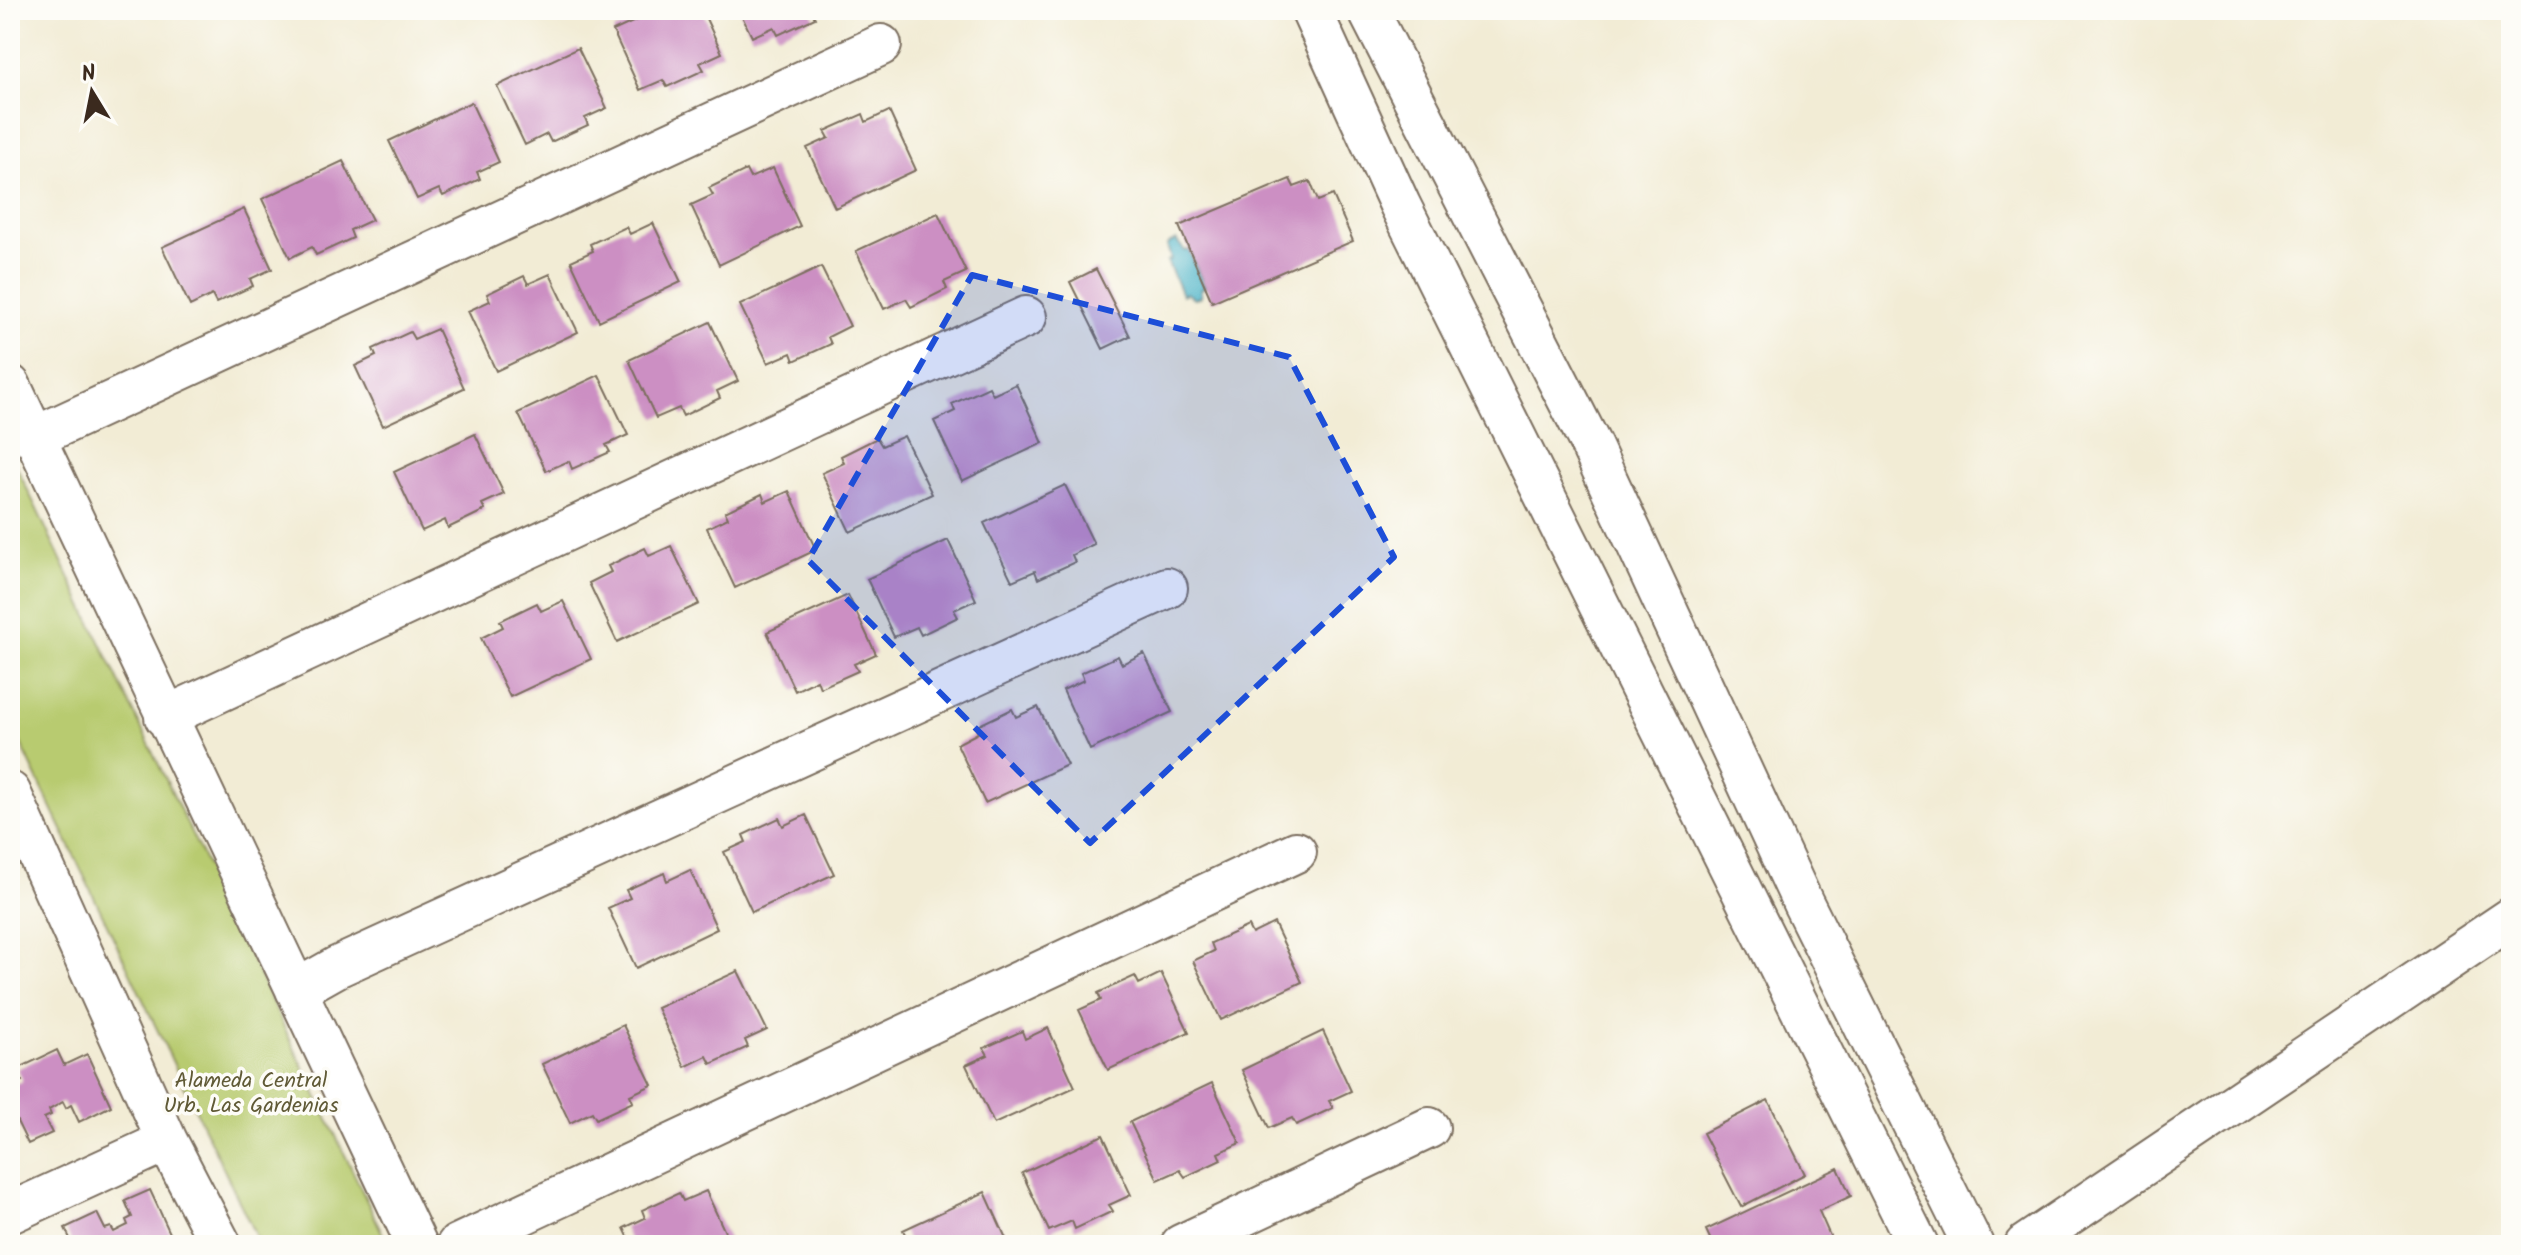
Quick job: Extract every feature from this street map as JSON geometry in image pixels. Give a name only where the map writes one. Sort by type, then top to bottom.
[{"type":"street","points":[[1311,10],[1400,205],[1918,1245]]},
{"type":"street","points":[[1368,10],[1590,443],[1803,903],[1973,1245]]},
{"type":"street","points":[[33,438],[881,45]]},
{"type":"street","points":[[165,717],[1026,317]]},
{"type":"street","points":[[10,385],[417,1245]]},
{"type":"street","points":[[296,990],[352,960],[1167,588]]},
{"type":"street","points":[[1689,787],[1738,762]]},
{"type":"street","points":[[10,792],[167,1141],[221,1245]]},
{"type":"street","points":[[457,1245],[1296,852]]},
{"type":"street","points":[[2025,1245],[2511,918]]},
{"type":"street","points":[[1181,1245],[1429,1128]]},
{"type":"street","points":[[10,1213],[167,1141]]},
{"type":"highlighted area","points":[[972,275],[1289,357],[1394,557],[1090,843],[808,560]]},
{"type":"green space","name":"Alameda Central Urb. Las Gardenias","points":[[10,453],[388,1245],[260,1245],[10,721]]},
{"type":"water","points":[[1176,240],[1185,251],[1189,250],[1205,287],[1201,289],[1201,296],[1195,299],[1187,293],[1182,295],[1167,261],[1171,260],[1167,245]]},
{"type":"building","points":[[659,10],[702,10],[722,53],[700,63],[704,70],[667,87],[663,80],[640,90],[613,31]]},
{"type":"building","points":[[739,10],[811,10],[815,18],[778,35],[774,27],[752,37]]},
{"type":"building","points":[[578,48],[607,108],[585,118],[588,125],[551,142],[547,134],[525,145],[497,86]]},
{"type":"building","points":[[471,102],[499,162],[477,172],[480,179],[443,196],[439,189],[417,199],[389,141]]},
{"type":"building","points":[[889,111],[916,170],[835,208],[807,148],[829,138],[825,131],[863,114],[866,122]]},
{"type":"building","points":[[343,161],[372,220],[350,230],[353,238],[316,255],[312,247],[290,258],[262,199]]},
{"type":"building","points":[[773,168],[800,226],[719,265],[691,205],[713,195],[709,188],[746,170],[750,178]]},
{"type":"building","points":[[1290,179],[1294,187],[1310,181],[1318,201],[1333,195],[1353,241],[1212,302],[1179,226]]},
{"type":"building","points":[[244,209],[272,269],[250,279],[253,286],[216,303],[212,295],[190,306],[162,247]]},
{"type":"building","points":[[938,213],[966,272],[944,282],[947,289],[911,307],[906,299],[884,309],[856,251]]},
{"type":"building","points":[[653,223],[681,282],[599,321],[571,261],[593,251],[590,244],[626,227],[630,234]]},
{"type":"building","points":[[821,267],[850,326],[828,337],[831,344],[794,361],[791,353],[768,363],[740,305]]},
{"type":"building","points":[[1096,269],[1130,336],[1103,349],[1070,282]]},
{"type":"building","points":[[550,274],[578,332],[496,371],[468,311],[490,301],[487,294],[524,276],[528,284]]},
{"type":"building","points":[[710,322],[738,381],[717,391],[720,398],[683,416],[679,408],[656,418],[629,360]]},
{"type":"building","points":[[437,329],[464,388],[383,426],[355,366],[376,356],[373,349],[410,332],[414,339]]},
{"type":"building","points":[[599,375],[628,435],[606,445],[610,452],[572,469],[569,461],[546,471],[518,413]]},
{"type":"building","points":[[1016,384],[1043,443],[962,481],[934,421],[955,411],[952,404],[989,387],[993,395]]},
{"type":"building","points":[[475,434],[504,494],[482,504],[485,510],[448,528],[445,520],[422,531],[394,472]]},
{"type":"building","points":[[904,436],[932,494],[850,532],[822,473],[844,463],[841,456],[877,438],[882,446]]},
{"type":"building","points":[[1065,485],[1094,544],[1072,555],[1075,562],[1038,579],[1035,571],[1012,581],[984,523]]},
{"type":"building","points":[[789,491],[816,550],[735,588],[707,528],[728,518],[725,512],[762,494],[765,502]]},
{"type":"building","points":[[948,540],[976,600],[954,610],[958,617],[921,635],[917,627],[894,637],[867,579]]},
{"type":"building","points":[[671,546],[699,604],[617,642],[589,583],[611,572],[608,566],[645,548],[649,556]]},
{"type":"building","points":[[848,595],[876,654],[854,664],[858,671],[820,688],[817,680],[795,691],[767,632]]},
{"type":"building","points":[[563,601],[591,659],[510,697],[481,638],[503,627],[500,621],[537,603],[541,611]]},
{"type":"building","points":[[1144,653],[1172,712],[1090,750],[1063,690],[1084,680],[1081,673],[1118,656],[1122,664]]},
{"type":"building","points":[[1038,707],[1067,765],[985,803],[957,744],[978,733],[975,727],[1012,709],[1016,717]]},
{"type":"building","points":[[806,815],[834,874],[752,912],[724,852],[746,842],[743,835],[779,818],[783,826]]},
{"type":"building","points":[[690,870],[717,929],[636,968],[608,908],[630,898],[626,890],[664,873],[667,881]]},
{"type":"building","points":[[1274,923],[1302,982],[1221,1020],[1193,961],[1214,951],[1211,943],[1248,926],[1252,934]]},
{"type":"building","points":[[738,971],[767,1030],[745,1040],[748,1047],[711,1064],[707,1056],[685,1067],[657,1008]]},
{"type":"building","points":[[1161,973],[1189,1032],[1108,1070],[1079,1010],[1101,1000],[1098,993],[1135,976],[1139,984]]},
{"type":"building","points":[[623,1025],[652,1085],[630,1095],[633,1102],[596,1119],[592,1112],[570,1123],[542,1064]]},
{"type":"building","points":[[1048,1028],[1075,1087],[994,1124],[966,1065],[988,1055],[984,1048],[1022,1031],[1025,1039]]},
{"type":"building","points":[[1323,1031],[1351,1091],[1329,1101],[1333,1108],[1296,1125],[1292,1118],[1269,1128],[1242,1070]]},
{"type":"building","points":[[57,1050],[64,1065],[87,1054],[111,1106],[79,1122],[71,1105],[66,1108],[63,1102],[49,1110],[51,1115],[44,1118],[52,1133],[28,1144],[10,1107],[10,1086],[22,1081],[17,1069]]},
{"type":"building","points":[[1212,1083],[1240,1143],[1218,1153],[1221,1160],[1185,1177],[1180,1170],[1158,1180],[1130,1122]]},
{"type":"building","points":[[1768,1100],[1805,1174],[1741,1207],[1703,1133]]},
{"type":"building","points":[[1103,1135],[1131,1195],[1109,1205],[1113,1211],[1075,1229],[1072,1221],[1049,1231],[1022,1173]]},
{"type":"building","points":[[1838,1168],[1851,1196],[1819,1211],[1834,1245],[1713,1245],[1706,1230]]},
{"type":"building","points":[[150,1190],[175,1244],[73,1245],[65,1228],[97,1213],[105,1229],[111,1227],[114,1232],[128,1225],[126,1220],[132,1217],[125,1201]]},
{"type":"building","points":[[706,1191],[731,1245],[632,1245],[624,1228],[645,1218],[642,1210],[679,1193],[683,1201]]},
{"type":"building","points":[[985,1192],[1009,1245],[910,1245],[903,1230]]}]
